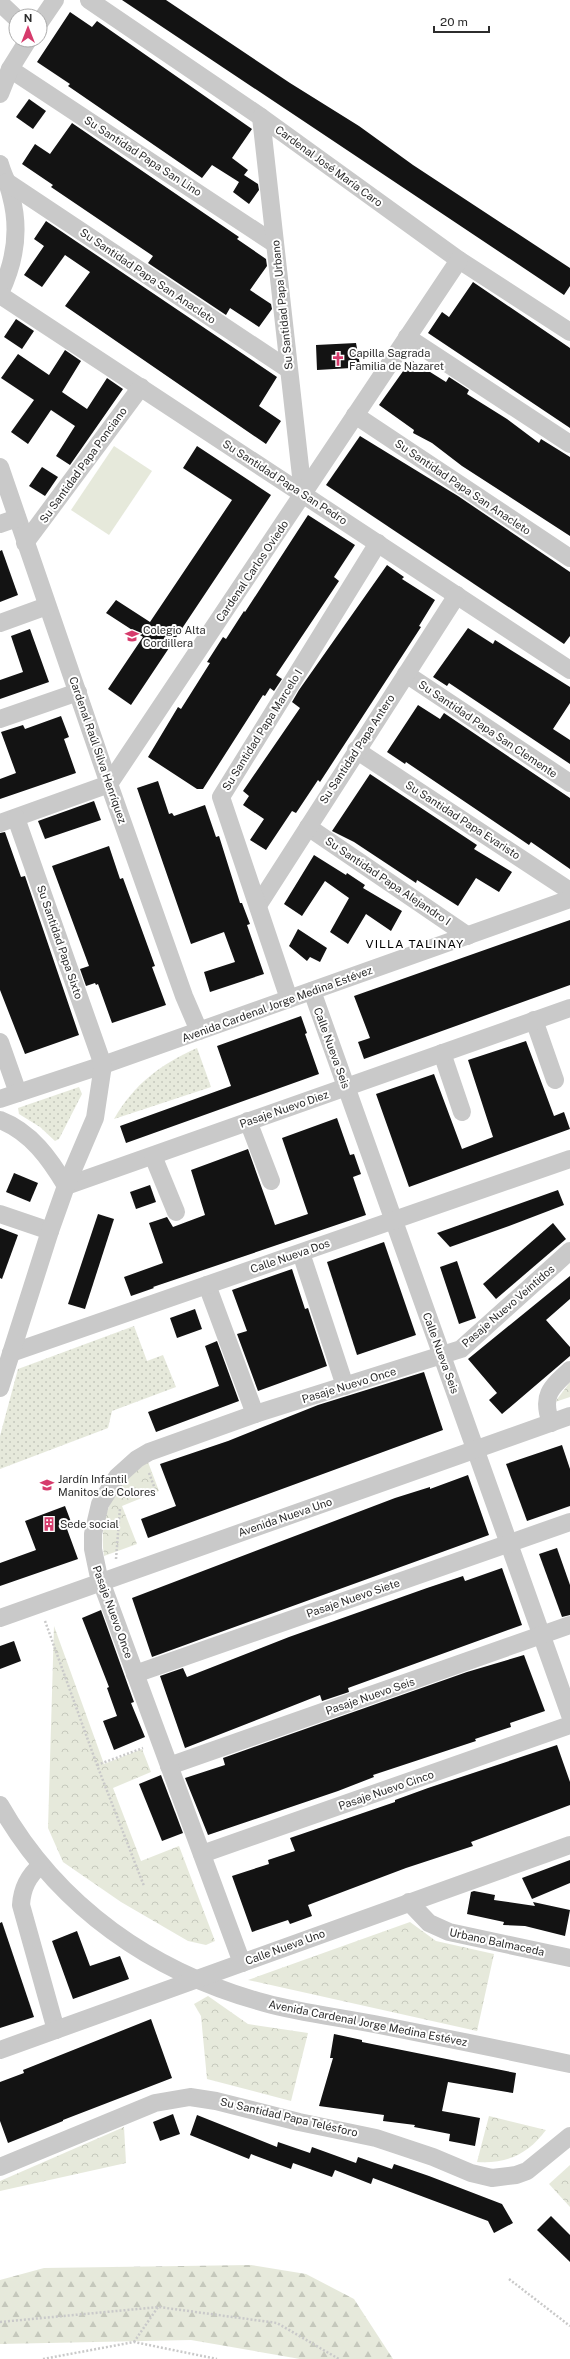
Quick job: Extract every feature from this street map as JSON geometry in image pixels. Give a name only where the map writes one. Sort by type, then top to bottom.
[{"type":"street","points":[[48,10],[55,0]]},
{"type":"street","name":"Cardenal José María Caro","points":[[89,0],[261,117],[459,260],[570,332]]},
{"type":"street","points":[[0,3],[8,10]]},
{"type":"street","points":[[0,94],[10,69],[23,48]]},
{"type":"street","name":"Su Santidad Papa San Lino","points":[[10,69],[275,244]]},
{"type":"street","name":"Su Santidad Papa Urbano","points":[[261,117],[303,494]]},
{"type":"street","points":[[0,164],[7,182],[14,211],[15,243],[9,272],[0,294]]},
{"type":"street","name":"Su Santidad Papa San Anacleto","points":[[7,182],[288,369]]},
{"type":"street","name":"Cardenal Carlos Oviedo","points":[[109,784],[459,260]]},
{"type":"street","name":"Su Santidad Papa San Pedro","points":[[0,294],[570,670]]},
{"type":"street","points":[[407,337],[570,444]]},
{"type":"street","name":"Su Santidad Papa Ponciano","points":[[25,543],[140,387]]},
{"type":"street","name":"Su Santidad Papa San Anacleto","points":[[355,415],[570,558]]},
{"type":"street","name":"Cardenal Raúl Silva Henríquez","points":[[0,467],[8,521],[25,543],[184,996],[199,1031]]},
{"type":"street","name":"Su Santidad Papa Marcelo I","points":[[289,999],[259,904],[221,797],[378,543]]},
{"type":"street","name":"Su Santidad Papa Antero","points":[[259,904],[356,750],[457,595]]},
{"type":"street","points":[[0,623],[47,606]]},
{"type":"street","name":"Su Santidad Papa San Clemente","points":[[406,674],[570,783]]},
{"type":"street","points":[[0,719],[78,692]]},
{"type":"street","name":"Su Santidad Papa Evaristo","points":[[356,750],[570,891]]},
{"type":"street","points":[[8,821],[109,784]]},
{"type":"street","name":"Su Santidad Papa Sixto","points":[[8,821],[103,1065]]},
{"type":"street","name":"Su Santidad Papa Alejandro I","points":[[308,828],[468,936]]},
{"type":"street","name":"Avenida Cardenal Jorge Medina Estévez","points":[[0,1099],[103,1065],[570,899]]},
{"type":"street","name":"Calle Nueva Seis","points":[[312,991],[570,1715]]},
{"type":"street","name":"Pasaje Nuevo Diez","points":[[66,1186],[570,1008]]},
{"type":"street","points":[[534,1020],[555,1080]]},
{"type":"street","points":[[0,1042],[18,1093]]},
{"type":"street","points":[[442,1053],[462,1112]]},
{"type":"street","points":[[0,1388],[50,1231],[66,1186],[95,1118],[103,1065]]},
{"type":"street","points":[[0,1120],[30,1138],[48,1155],[66,1186]]},
{"type":"street","points":[[248,1121],[271,1182]]},
{"type":"street","points":[[153,1156],[176,1212]]},
{"type":"street","name":"Calle Nueva Dos","points":[[11,1353],[570,1159]]},
{"type":"street","points":[[0,1214],[50,1231]]},
{"type":"street","name":"Pasaje Nuevo Veintidos","points":[[442,1356],[461,1349],[570,1251]]},
{"type":"street","points":[[301,1253],[345,1386]]},
{"type":"street","points":[[207,1285],[255,1414]]},
{"type":"street","name":"Pasaje Nuevo Once","points":[[242,1963],[135,1674],[108,1580],[94,1557],[93,1534],[100,1504],[117,1477],[126,1467],[149,1452],[255,1414],[442,1356]]},
{"type":"street","points":[[551,1423],[546,1409],[546,1399],[550,1389],[570,1370]]},
{"type":"street","name":"Avenida Nueva Uno","points":[[0,1618],[570,1416]]},
{"type":"street","name":"Pasaje Nuevo Siete","points":[[135,1674],[570,1522]]},
{"type":"street","name":"Pasaje Nuevo Seis","points":[[169,1766],[570,1626]]},
{"type":"street","name":"Pasaje Nuevo Cinco","points":[[202,1854],[570,1725]]},
{"type":"street","name":"Avenida Cardenal Jorge Medina Estévez","points":[[0,1805],[41,1865],[72,1898],[111,1932],[166,1966],[195,1980],[230,1993],[291,2010],[438,2036],[570,2064]]},
{"type":"street","name":"Calle Nueva Uno","points":[[0,2050],[570,1844]]},
{"type":"street","points":[[41,1865],[34,1871],[24,1886],[21,1905],[56,2030]]},
{"type":"street","name":"Urbano Balmaceda","points":[[409,1902],[429,1922],[449,1932],[570,1958]]},
{"type":"street","name":"Su Santidad Papa Telésforo","points":[[0,2167],[155,2103],[190,2097],[216,2101],[299,2122],[376,2138],[433,2156],[471,2173],[492,2178],[516,2176],[528,2171],[570,2136]]},
{"type":"path","points":[[108,1580],[119,1510]]},
{"type":"path","points":[[39,1604],[97,1765],[144,1886]]},
{"type":"path","points":[[97,1765],[160,1741]]},
{"type":"path","points":[[509,2279],[570,2326]]},
{"type":"path","points":[[0,2322],[159,2307],[277,2323],[339,2359]]},
{"type":"path","points":[[134,2342],[159,2307]]},
{"type":"path","points":[[43,2359],[134,2342],[217,2359]]},
{"type":"green space","points":[[114,446],[152,471],[109,535],[71,510]]},
{"type":"green space","points":[[197,1048],[211,1087],[114,1119],[130,1095],[150,1076],[160,1068]]},
{"type":"green space","points":[[79,1087],[82,1094],[59,1139],[55,1141],[40,1127],[19,1114],[18,1108]]},
{"type":"green space","points":[[134,1326],[147,1361],[163,1355],[176,1387],[112,1411],[108,1428],[0,1469],[0,1436],[18,1369]]},
{"type":"green space","points":[[570,1382],[570,1397],[555,1402]]},
{"type":"green space","points":[[148,1462],[159,1491],[122,1506],[137,1544],[104,1556],[104,1527],[106,1514],[111,1502],[126,1481]]},
{"type":"green space","points":[[54,1626],[104,1764],[142,1749],[151,1772],[113,1788],[141,1861],[179,1846],[215,1941],[206,1945],[188,1941],[121,1902],[63,1862],[48,1828]]},
{"type":"green space","points":[[410,1922],[436,1941],[494,1954],[477,2031],[248,1980]]},
{"type":"green space","points":[[208,1996],[248,2024],[308,2033],[291,2101],[207,2079],[201,2016],[194,2004]]},
{"type":"green space","points":[[489,2116],[546,2130],[532,2145],[516,2156],[498,2161],[477,2162]]},
{"type":"green space","points":[[124,2127],[126,2163],[0,2191],[0,2181]]},
{"type":"green space","points":[[570,2165],[570,2207],[549,2184]]},
{"type":"green space","points":[[251,2265],[306,2274],[354,2299],[393,2359],[300,2359],[191,2340],[0,2344],[0,2280],[44,2268]]},
{"type":"building","points":[[122,0],[166,0],[290,83],[359,126],[413,165],[570,268],[570,286],[564,295]]},
{"type":"building","points":[[70,12],[92,27],[97,21],[252,129],[232,158],[248,170],[244,175],[258,184],[259,190],[249,204],[233,192],[239,182],[212,165],[202,178],[68,86],[70,84],[37,62],[46,48],[48,48],[48,45]]},
{"type":"building","points":[[29,99],[46,111],[33,129],[16,117]]},
{"type":"building","points":[[72,123],[239,237],[237,239],[266,259],[267,266],[250,290],[271,304],[272,309],[259,327],[230,308],[226,315],[148,263],[153,256],[51,187],[53,185],[22,164],[35,144],[50,154]]},
{"type":"building","points":[[46,221],[277,377],[259,406],[281,421],[266,444],[65,306],[90,272],[65,255],[42,287],[24,275],[44,246],[34,239]]},
{"type":"building","points":[[473,282],[570,348],[570,428],[428,333],[442,312],[449,317]]},
{"type":"building","points":[[16,319],[34,331],[22,349],[4,337]]},
{"type":"building","name":"Capilla Sagrada Familia de Nazaret","points":[[356,343],[360,365],[350,365],[351,368],[317,370],[316,345]]},
{"type":"building","points":[[65,350],[81,361],[62,392],[87,409],[107,378],[123,389],[70,465],[56,456],[75,426],[51,410],[28,444],[11,432],[34,400],[1,378],[18,354],[49,375]]},
{"type":"building","points":[[411,360],[446,382],[449,377],[469,390],[467,394],[507,419],[539,443],[541,439],[570,457],[570,536],[462,466],[432,443],[413,433],[414,430],[379,405]]},
{"type":"building","points":[[360,436],[458,496],[570,572],[570,636],[564,644],[326,485]]},
{"type":"building","points":[[197,446],[271,495],[131,705],[108,689],[143,637],[106,613],[116,600],[150,622],[232,500],[183,468]]},
{"type":"building","points":[[42,467],[58,477],[45,496],[29,486]]},
{"type":"building","points":[[308,515],[355,545],[334,577],[339,581],[276,675],[282,679],[274,691],[270,688],[265,696],[263,695],[203,789],[197,789],[148,757],[178,707],[181,709],[210,663],[207,662],[223,637],[226,639],[244,611],[245,612]]},
{"type":"building","points":[[2,550],[18,595],[0,602],[0,551]]},
{"type":"building","points":[[387,565],[404,577],[402,579],[435,600],[419,626],[421,627],[320,782],[318,780],[296,813],[292,811],[266,850],[250,840],[264,819],[243,805],[249,796],[243,791],[300,708],[292,702],[299,690]]},
{"type":"building","points":[[468,628],[493,644],[495,640],[570,687],[570,703],[553,729],[570,740],[570,764],[449,683],[447,686],[433,677]]},
{"type":"building","points":[[30,629],[49,682],[0,699],[0,680],[23,672],[11,636]]},
{"type":"building","points":[[418,705],[440,719],[444,713],[570,798],[570,869],[531,842],[529,845],[406,762],[405,764],[387,752]]},
{"type":"building","points":[[61,716],[69,737],[64,739],[76,773],[0,799],[0,779],[16,773],[1,732],[23,725],[25,729]]},
{"type":"building","points":[[370,774],[477,845],[474,849],[512,872],[499,892],[476,878],[458,906],[417,880],[416,883],[354,842],[332,831]]},
{"type":"building","points":[[158,781],[169,814],[172,813],[174,816],[205,805],[216,837],[219,836],[240,903],[242,903],[250,924],[247,925],[264,974],[210,992],[204,972],[235,962],[224,932],[191,944],[137,788]]},
{"type":"building","points":[[94,801],[101,820],[45,839],[38,821]]},
{"type":"building","points":[[5,832],[21,877],[25,876],[79,1035],[25,1054],[0,990],[0,833]]},
{"type":"building","points":[[109,846],[120,879],[123,878],[155,966],[152,967],[166,1005],[112,1023],[98,984],[96,985],[95,983],[86,986],[80,969],[89,966],[52,866]]},
{"type":"building","points":[[314,855],[346,875],[347,873],[365,885],[363,888],[402,911],[391,931],[366,914],[348,944],[330,932],[349,898],[325,881],[302,916],[284,904]]},
{"type":"building","points":[[570,920],[570,985],[364,1059],[358,1042],[370,1038],[354,996]]},
{"type":"building","points":[[298,929],[327,948],[320,962],[310,957],[307,961],[289,946]]},
{"type":"building","points":[[301,1016],[307,1033],[305,1034],[319,1074],[126,1143],[120,1126],[231,1086],[217,1046]]},
{"type":"building","points":[[526,1041],[554,1116],[564,1112],[570,1129],[409,1187],[376,1094],[434,1074],[462,1149],[493,1137],[468,1060]]},
{"type":"building","points":[[337,1118],[350,1155],[354,1154],[361,1174],[353,1177],[366,1215],[153,1287],[154,1288],[131,1296],[124,1277],[163,1263],[149,1223],[167,1217],[173,1227],[205,1215],[191,1170],[248,1149],[275,1225],[308,1214],[282,1138]]},
{"type":"building","points":[[14,1173],[38,1183],[30,1202],[6,1192]]},
{"type":"building","points":[[150,1185],[156,1202],[136,1209],[130,1192]]},
{"type":"building","points":[[558,1190],[564,1205],[450,1247],[437,1233]]},
{"type":"building","points":[[98,1214],[114,1219],[85,1309],[68,1304]]},
{"type":"building","points":[[553,1223],[566,1239],[496,1299],[483,1284]]},
{"type":"building","points":[[0,1228],[18,1235],[2,1279],[0,1278]]},
{"type":"building","points":[[384,1242],[416,1335],[357,1355],[327,1262]]},
{"type":"building","points":[[457,1261],[476,1318],[459,1324],[440,1267]]},
{"type":"building","points":[[292,1269],[305,1309],[308,1308],[327,1366],[258,1391],[237,1334],[247,1331],[232,1290]]},
{"type":"building","points":[[570,1276],[570,1299],[546,1320],[570,1347],[570,1356],[502,1414],[489,1400],[497,1393],[468,1359]]},
{"type":"building","points":[[195,1309],[202,1329],[177,1338],[170,1318]]},
{"type":"building","points":[[217,1341],[239,1401],[156,1432],[148,1412],[219,1386],[205,1346]]},
{"type":"building","points":[[424,1372],[443,1430],[148,1538],[141,1519],[176,1506],[160,1464],[228,1441],[318,1405]]},
{"type":"building","points":[[562,1445],[570,1469],[570,1506],[527,1521],[506,1464]]},
{"type":"building","points":[[468,1475],[489,1535],[152,1657],[132,1598],[395,1498],[430,1487],[430,1489]]},
{"type":"building","points":[[65,1506],[73,1527],[67,1529],[78,1559],[0,1586],[0,1563],[36,1550],[25,1521]]},
{"type":"building","points":[[557,1548],[570,1585],[570,1615],[562,1617],[539,1554]]},
{"type":"building","points":[[502,1568],[522,1625],[348,1688],[349,1692],[322,1701],[320,1695],[185,1748],[160,1676],[183,1668],[187,1677],[289,1637],[427,1588],[463,1576],[465,1581]]},
{"type":"building","points":[[101,1610],[134,1702],[131,1703],[145,1737],[114,1750],[103,1721],[117,1716],[107,1688],[109,1687],[82,1618]]},
{"type":"building","points":[[14,1641],[21,1661],[0,1669],[0,1646]]},
{"type":"building","points":[[524,1655],[545,1711],[510,1723],[511,1727],[475,1739],[476,1741],[373,1775],[374,1777],[338,1791],[208,1835],[185,1778],[225,1765],[223,1758],[467,1672]]},
{"type":"building","points":[[557,1745],[570,1782],[570,1805],[471,1842],[473,1846],[406,1868],[308,1905],[312,1916],[290,1924],[288,1920],[252,1932],[232,1876],[269,1864],[268,1860],[295,1851],[290,1838],[395,1802],[395,1800],[428,1788]]},
{"type":"building","points":[[161,1775],[183,1833],[162,1841],[139,1784]]},
{"type":"building","points":[[570,1860],[570,1883],[532,1899],[522,1878]]},
{"type":"building","points":[[474,1891],[495,1895],[494,1900],[535,1906],[533,1902],[570,1910],[565,1936],[525,1926],[503,1925],[504,1922],[467,1914],[471,1892]]},
{"type":"building","points":[[2,1922],[34,2017],[0,2028],[0,1923]]},
{"type":"building","points":[[77,1931],[90,1966],[120,1956],[129,1979],[73,1999],[52,1941]]},
{"type":"building","points":[[151,2019],[172,2078],[8,2143],[0,2121],[0,2082],[24,2073],[23,2070]]},
{"type":"building","points":[[334,2034],[362,2040],[362,2042],[516,2073],[513,2093],[448,2082],[442,2111],[480,2118],[475,2146],[449,2141],[450,2134],[414,2127],[415,2125],[383,2121],[384,2115],[319,2106],[333,2058],[330,2058]]},
{"type":"building","points":[[173,2114],[180,2134],[160,2141],[153,2122]]},
{"type":"building","points":[[197,2115],[277,2147],[278,2142],[310,2153],[312,2147],[356,2163],[358,2157],[392,2169],[394,2164],[502,2204],[513,2223],[494,2233],[488,2221],[373,2178],[371,2184],[335,2170],[332,2177],[293,2163],[291,2169],[251,2154],[249,2159],[190,2135]]},
{"type":"building","points":[[551,2216],[570,2235],[570,2262],[537,2230]]},
{"type":"place","name":"Capilla Sagrada Familia de Nazaret","points":[[338,359]]},
{"type":"place","name":"Colegio Alta Cordillera","points":[[132,636]]},
{"type":"place","name":"Jardín Infantil Manitos de Colores","points":[[47,1485]]},
{"type":"place","name":"Sede social","points":[[49,1524]]},
{"type":"district","name":"VILLA TALINAY","points":[[415,944]]}]
